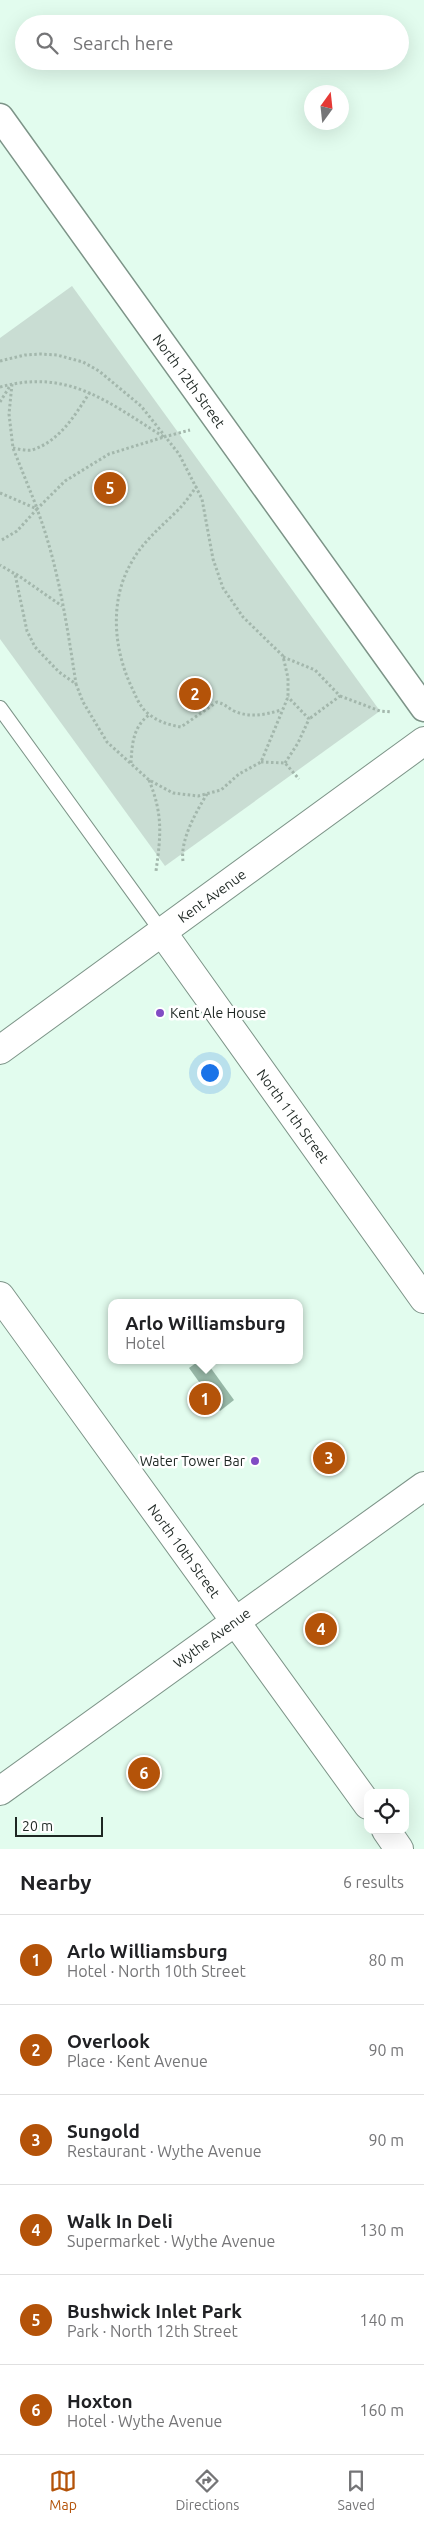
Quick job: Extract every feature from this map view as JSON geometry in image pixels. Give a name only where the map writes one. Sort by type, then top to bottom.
[{"type":"street","name":"North 12th Street","points":[[0,117],[424,708]]},
{"type":"street","name":"Kent Avenue","points":[[0,1050],[424,741]]},
{"type":"street","name":"North 11th Street","points":[[162,932],[424,1299]]},
{"type":"street","name":"North 10th Street","points":[[0,1296],[364,1799]]},
{"type":"street","name":"Wythe Avenue","points":[[0,1791],[424,1486]]},
{"type":"street","points":[[389,1834],[399,1849]]},
{"type":"lane","points":[[0,708],[162,932]]},
{"type":"path","points":[[0,361],[25,354],[40,354],[56,355],[83,362],[98,371],[141,406],[179,454],[197,486],[202,499],[213,559],[223,588],[243,617],[283,656],[315,670],[340,696],[380,711],[392,712]]},
{"type":"path","points":[[0,387],[32,380],[61,382],[90,392],[117,406],[164,437]]},
{"type":"path","points":[[0,402],[12,384]]},
{"type":"path","points":[[12,384],[9,414],[12,448],[44,528],[63,607],[76,684],[83,702],[107,742],[149,780],[173,793],[198,796],[221,790],[239,774],[261,762],[285,763],[299,779]]},
{"type":"path","points":[[12,448],[31,450],[49,440],[69,424],[90,392]]},
{"type":"path","points":[[0,541],[17,531],[64,481],[109,454],[190,430]]},
{"type":"path","points":[[197,486],[179,509],[158,527],[129,566],[119,599],[116,642],[125,674],[140,704],[149,715],[165,724],[182,727],[217,702],[226,704],[231,710],[245,716],[264,715],[281,710]]},
{"type":"path","points":[[0,493],[37,509]]},
{"type":"path","points":[[0,565],[63,607]]},
{"type":"path","points":[[15,574],[27,631],[34,647],[59,672],[76,684]]},
{"type":"path","points":[[261,762],[288,697],[288,678],[283,656]]},
{"type":"path","points":[[285,763],[298,743],[309,719],[340,696]]},
{"type":"path","points":[[288,697],[309,719]]},
{"type":"path","points":[[131,764],[132,741],[141,721],[149,715]]},
{"type":"path","points":[[149,780],[157,799],[162,831],[156,870]]},
{"type":"path","points":[[183,861],[182,853],[195,813],[207,794]]},
{"type":"shaded area","points":[[72,286],[380,711],[165,866],[0,639],[0,338]]},
{"type":"shaded area","points":[[194,1364],[208,1364],[234,1400],[220,1411],[189,1368]]},
{"type":"place","name":"Bushwick Inlet Park","points":[[110,488]]},
{"type":"place","name":"Overlook","points":[[195,694]]},
{"type":"place","name":"Kent Ale House","points":[[160,1013]]},
{"type":"place","name":"Arlo Williamsburg","points":[[205,1399]]},
{"type":"place","name":"Sungold","points":[[329,1458]]},
{"type":"place","name":"Water Tower Bar","points":[[255,1461]]},
{"type":"place","name":"Walk In Deli","points":[[321,1629]]},
{"type":"place","name":"Hoxton","points":[[144,1773]]}]
